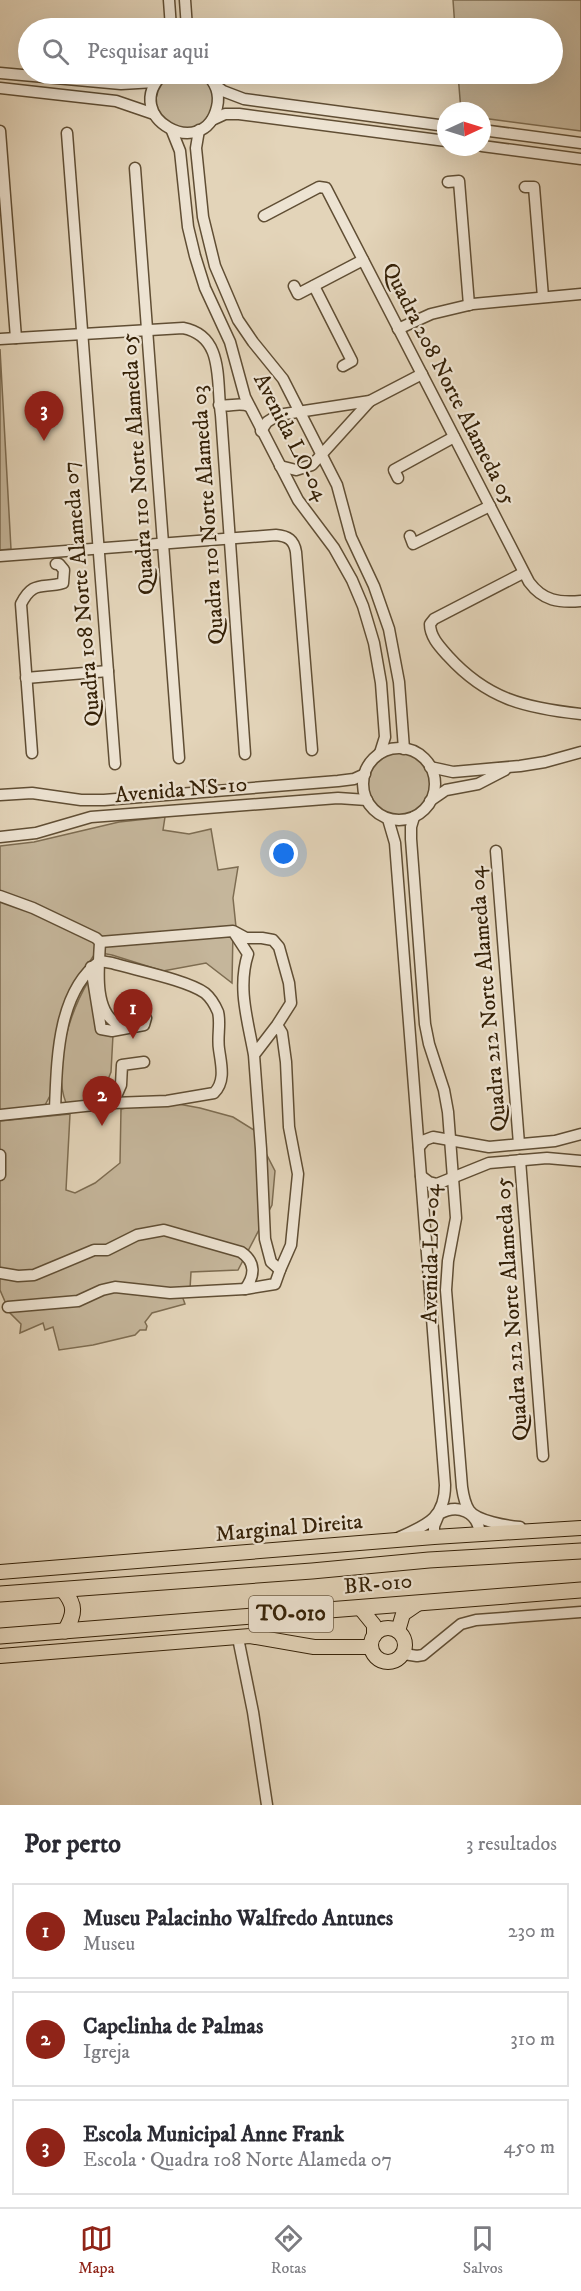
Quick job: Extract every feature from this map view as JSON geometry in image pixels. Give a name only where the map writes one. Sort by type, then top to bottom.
[{"type":"highway","name":"BR-010","points":[[0,1594],[429,1560],[581,1551]]},
{"type":"highway","points":[[63,1590],[72,1602],[75,1612],[65,1631]]},
{"type":"highway","name":"BR-010","points":[[0,1636],[581,1590]]},
{"type":"main road","name":"Marginal Direita","points":[[0,1572],[394,1540],[581,1528]]},
{"type":"main road","points":[[398,1631],[403,1614],[419,1603]]},
{"type":"main road","points":[[361,1609],[374,1625],[373,1642],[376,1657],[384,1662],[394,1662],[404,1654],[405,1639],[398,1631],[387,1628],[377,1632],[373,1642]]},
{"type":"main road","points":[[0,1656],[260,1637],[314,1647],[373,1642]]},
{"type":"street","points":[[169,0],[170,18]]},
{"type":"street","points":[[185,0],[186,18]]},
{"type":"street","points":[[0,72],[18,74]]},
{"type":"street","points":[[157,84],[151,98],[154,114],[163,125],[172,131],[184,133],[199,130],[225,114],[239,114],[437,140]]},
{"type":"street","points":[[212,120],[218,99],[215,85]]},
{"type":"street","points":[[215,85],[223,91],[244,99],[437,125]]},
{"type":"street","points":[[0,88],[116,101],[154,114]]},
{"type":"street","name":"Avenida LO-04","points":[[199,130],[196,148],[204,225],[217,273],[242,327],[283,379],[337,485],[351,537],[374,586],[389,629],[399,682],[404,749]]},
{"type":"street","points":[[0,131],[3,218],[16,338]]},
{"type":"street","name":"Avenida LO-04","points":[[172,131],[180,151],[188,227],[195,256],[235,359],[242,390],[301,506],[334,548],[363,606],[374,643],[381,683],[385,737],[380,753]]},
{"type":"street","points":[[491,131],[581,143]]},
{"type":"street","name":"Quadra 108 Norte Alameda 07","points":[[67,133],[115,764]]},
{"type":"street","points":[[491,147],[581,159]]},
{"type":"street","name":"Quadra 110 Norte Alameda 05","points":[[135,168],[179,758]]},
{"type":"street","points":[[448,182],[459,181],[469,305]]},
{"type":"street","name":"Quadra 208 Norte Alameda 05","points":[[264,216],[324,187],[531,585],[541,594],[557,602],[581,601]]},
{"type":"street","points":[[525,188],[534,187],[543,297]]},
{"type":"street","points":[[294,285],[298,294],[363,260]]},
{"type":"street","points":[[314,286],[352,362],[343,366]]},
{"type":"street","points":[[398,329],[431,314],[469,305],[581,294]]},
{"type":"street","name":"Quadra 110 Norte Alameda 03","points":[[0,339],[183,328],[198,332],[211,344],[219,373],[223,409],[228,539],[245,754]]},
{"type":"street","points":[[219,373],[232,368],[235,359]]},
{"type":"street","points":[[261,431],[272,418],[300,411],[370,401],[422,374]]},
{"type":"street","points":[[280,466],[301,469],[312,465],[370,401]]},
{"type":"street","points":[[223,409],[243,404],[249,406]]},
{"type":"street","points":[[398,478],[394,470],[454,437]]},
{"type":"street","points":[[410,536],[413,544],[490,506]]},
{"type":"street","points":[[0,556],[284,536],[293,541],[312,750]]},
{"type":"street","points":[[32,753],[21,604],[30,589],[36,586],[63,583],[64,570],[56,564]]},
{"type":"street","points":[[524,573],[435,619],[430,624],[431,633],[458,666],[487,690],[530,707],[581,714]]},
{"type":"street","points":[[26,678],[108,671]]},
{"type":"street","points":[[520,766],[504,770],[476,785],[446,790],[430,801],[414,817],[405,820],[388,819],[375,811],[367,800],[363,785],[371,762],[380,753],[391,749],[404,749],[420,756],[430,766],[453,772],[520,766],[581,752]]},
{"type":"street","points":[[430,766],[434,784],[430,801]]},
{"type":"street","name":"Avenida NS-10","points":[[0,795],[32,793],[72,799],[104,800],[338,781],[354,779],[365,774]]},
{"type":"street","name":"Avenida NS-10","points":[[0,837],[36,833],[79,820],[111,815],[338,798],[367,800]]},
{"type":"street","name":"Avenida LO-04","points":[[414,817],[411,839],[426,1030],[446,1098],[456,1218],[447,1272],[447,1298],[460,1475],[466,1504],[478,1523],[480,1534]]},
{"type":"street","name":"Avenida LO-04","points":[[388,819],[395,843],[445,1485],[443,1503],[434,1524],[434,1537]]},
{"type":"street","name":"Quadra 212 Norte Alameda 04","points":[[496,851],[519,1144]]},
{"type":"street","points":[[0,896],[92,934],[100,942],[233,931],[246,938],[273,940],[279,947],[289,983],[291,1003],[254,1055]]},
{"type":"street","points":[[233,931],[248,954],[244,965],[242,996],[254,1055],[266,1239],[271,1262],[280,1270]]},
{"type":"street","points":[[96,964],[99,990],[109,1018],[116,1023],[123,1022],[142,1013],[146,1018],[144,1025],[112,1031],[101,1029],[96,964],[100,942]]},
{"type":"street","points":[[0,1115],[113,1103],[167,1101],[214,1093],[219,1087],[222,1076],[217,1038],[219,1018],[211,999],[199,990],[96,964]]},
{"type":"street","points":[[56,1109],[57,1060],[65,1017],[76,992],[96,964]]},
{"type":"street","points":[[8,1307],[78,1301],[115,1287],[170,1293],[275,1284],[292,1235],[298,1174],[289,1126],[286,1062],[282,1033],[277,1025]]},
{"type":"street","points":[[113,1103],[121,1085],[122,1065],[144,1062]]},
{"type":"street","points":[[419,1147],[425,1140],[433,1137],[482,1146],[555,1141],[581,1134]]},
{"type":"street","points":[[0,1155],[0,1176]]},
{"type":"street","points":[[421,1176],[433,1184],[441,1184],[489,1163],[547,1158],[581,1161]]},
{"type":"street","name":"Quadra 212 Norte Alameda 05","points":[[520,1160],[543,1456]]},
{"type":"street","points":[[0,1273],[18,1276],[34,1275],[94,1250],[107,1250],[137,1235],[164,1230],[241,1252],[247,1256],[254,1271],[253,1279],[245,1288]]},
{"type":"street","points":[[394,1540],[446,1510],[456,1509],[506,1526],[556,1530]]},
{"type":"street","points":[[404,1654],[423,1655],[462,1624],[469,1622],[581,1612]]},
{"type":"street","points":[[238,1638],[253,1712],[267,1805]]},
{"type":"shaded area","points":[[453,0],[581,0],[581,131],[491,119],[491,102],[460,102],[459,84],[563,84],[563,18],[454,18]]},
{"type":"shaded area","points":[[161,84],[209,84],[213,94],[213,106],[209,116],[201,124],[185,129],[169,124],[161,116],[156,100]]},
{"type":"shaded area","points":[[0,349],[11,549],[0,550]]},
{"type":"shaded area","points":[[393,753],[405,753],[421,762],[428,772],[430,784],[428,796],[421,806],[405,815],[393,815],[382,810],[373,801],[368,790],[368,778],[373,767],[382,758]]},
{"type":"shaded area","points":[[165,817],[163,830],[189,834],[211,829],[218,870],[238,867],[233,898],[236,927],[233,931],[232,983],[206,963],[163,971],[96,952],[76,982],[58,1023],[53,1090],[44,1107],[0,1114],[0,846],[34,842],[119,822]]},
{"type":"shaded area","points":[[89,980],[97,1024],[113,1035],[111,1072],[95,1100],[66,1103],[62,1088],[62,1056],[75,1008]]},
{"type":"shaded area","points":[[162,1101],[233,1117],[254,1130],[275,1171],[272,1205],[238,1270],[191,1272],[190,1289],[181,1293],[185,1304],[152,1313],[145,1322],[146,1330],[140,1330],[135,1335],[59,1350],[53,1327],[45,1330],[43,1323],[20,1333],[21,1324],[10,1313],[0,1290],[0,1121],[70,1114],[66,1190],[75,1193],[95,1183],[120,1163],[121,1109]]},
{"type":"place","name":"Escola Municipal Anne Frank","points":[[44,441]]},
{"type":"place","name":"Museu Palacinho Walfredo Antunes","points":[[133,1039]]},
{"type":"place","name":"Capelinha de Palmas","points":[[102,1126]]}]
